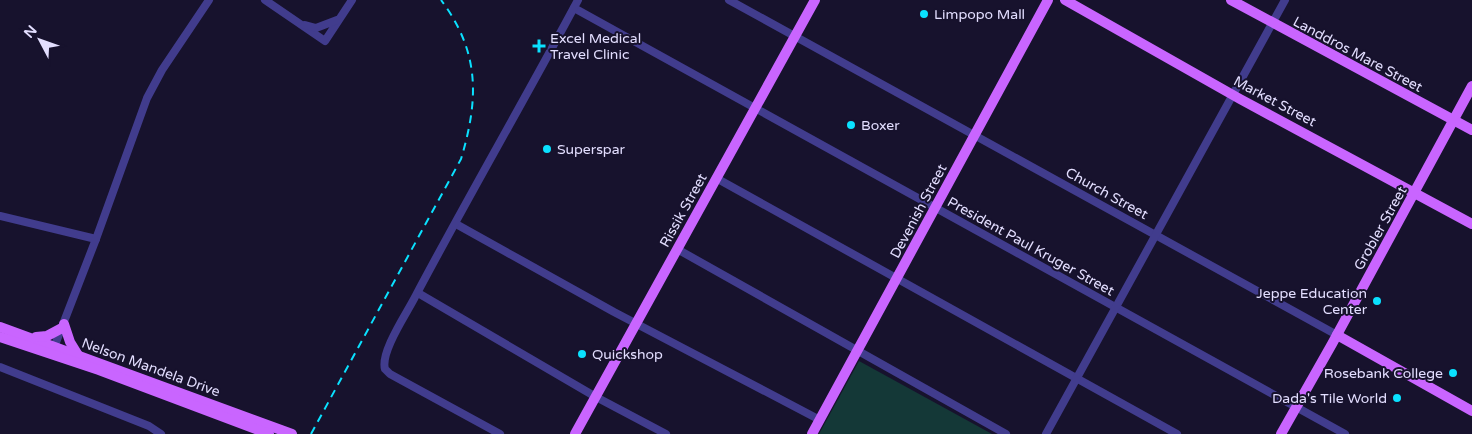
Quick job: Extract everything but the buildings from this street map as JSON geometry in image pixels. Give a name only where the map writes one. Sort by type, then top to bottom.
[{"type":"main road","name":"Rissik Street","points":[[575,434],[815,0]]},
{"type":"main road","name":"Devenish Street","points":[[812,434],[1048,0]]},
{"type":"main road","name":"Market Street","points":[[1065,0],[1232,94],[1472,224]]},
{"type":"main road","name":"Landdros Mare Street","points":[[1231,0],[1472,130]]},
{"type":"main road","name":"Grobler Street","points":[[1281,434],[1472,86]]},
{"type":"main road","points":[[30,337],[47,336],[63,326],[78,355]]},
{"type":"main road","name":"Nelson Mandela Drive","points":[[0,327],[30,337],[53,350],[269,434]]},
{"type":"main road","name":"Church Street","points":[[1337,334],[1472,411]]},
{"type":"main road","name":"Nelson Mandela Drive","points":[[0,337],[78,355],[292,434]]},
{"type":"street","points":[[53,350],[147,98],[162,70],[209,0]]},
{"type":"street","points":[[265,0],[325,41],[352,0]]},
{"type":"street","points":[[500,434],[390,374],[384,366],[390,346],[418,293],[578,0]]},
{"type":"street","name":"Church Street","points":[[729,0],[1337,334]]},
{"type":"street","points":[[1046,434],[1284,0]]},
{"type":"street","name":"President Paul Kruger Street","points":[[574,8],[1345,434]]},
{"type":"street","points":[[296,23],[316,28],[330,24],[340,18]]},
{"type":"street","points":[[716,178],[1177,434]]},
{"type":"street","points":[[0,216],[96,239]]},
{"type":"street","points":[[456,224],[636,324],[820,420]]},
{"type":"street","points":[[677,249],[1006,434]]},
{"type":"street","points":[[418,293],[596,397],[666,434]]},
{"type":"street","points":[[0,368],[149,426],[161,434]]},
{"type":"green space","points":[[859,361],[992,434],[819,434]]},
{"type":"railway","points":[[311,434],[461,159],[471,116],[472,76],[463,38],[454,19],[441,0]]},
{"type":"place","name":"Limpopo Mall","points":[[924,14]]},
{"type":"place","name":"Excel Medical Travel Clinic","points":[[539,46]]},
{"type":"place","name":"Boxer","points":[[851,125]]},
{"type":"place","name":"Superspar","points":[[547,149]]},
{"type":"place","name":"Jeppe Education Center","points":[[1377,301]]},
{"type":"place","name":"Quickshop","points":[[582,354]]},
{"type":"place","name":"Rosebank College","points":[[1453,373]]},
{"type":"place","name":"Dada's Tile World","points":[[1397,398]]}]
